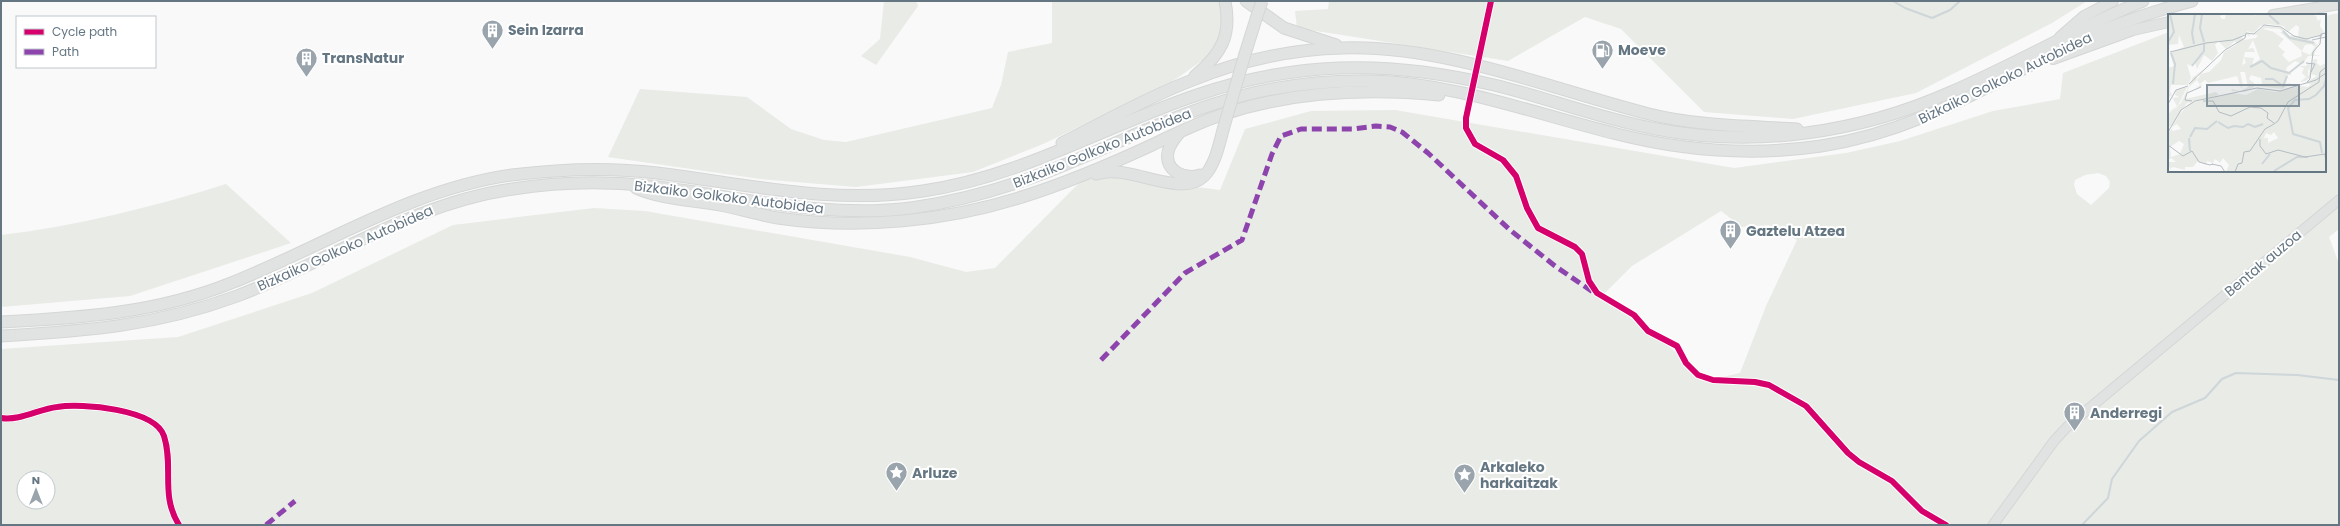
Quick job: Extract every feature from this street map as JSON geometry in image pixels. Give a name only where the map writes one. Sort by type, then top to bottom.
[{"type":"highway","points":[[1189,81],[1219,52],[1227,25],[1224,1]]},
{"type":"highway","points":[[1246,1],[1284,28],[1342,48]]},
{"type":"highway","points":[[1081,177],[1114,172],[1180,185],[1198,181],[1208,171],[1223,130],[1262,1]]},
{"type":"highway","points":[[2057,40],[2084,16],[2113,1]]},
{"type":"highway","name":"Bizkaiko Golkoko Autobidea","points":[[1,322],[96,316],[138,310],[184,299],[233,282],[376,216],[419,198],[462,185],[507,176],[569,170],[634,171],[780,192],[822,196],[866,197],[927,190],[958,184],[992,176],[1047,156],[1131,120],[1224,86],[1273,75],[1342,68],[1398,69],[1446,75],[1495,85],[1627,124],[1670,132],[1755,137],[1828,130],[1870,121],[1916,106],[1990,74],[2057,40],[2143,1]]},
{"type":"highway","name":"Bizkaiko Golkoko Autobidea","points":[[1,336],[68,332],[138,324],[185,313],[242,294],[396,222],[442,205],[512,189],[545,185],[625,184],[803,209],[863,211],[898,209],[957,200],[1008,186],[1060,167],[1190,112],[1264,90],[1305,84],[1371,81],[1413,84],[1463,93],[1509,104],[1610,133],[1673,146],[1714,150],[1788,150],[1841,143],[1885,132],[1954,105],[2114,26],[2192,1]]},
{"type":"highway","points":[[2279,14],[2339,4]]},
{"type":"highway","points":[[2031,66],[2119,34],[2168,22]]},
{"type":"highway","points":[[1047,156],[1056,146],[1189,81],[1262,59],[1342,48],[1371,48],[1445,59],[1651,114],[1692,121],[1828,130]]},
{"type":"highway","points":[[625,184],[647,193],[722,206],[778,218],[843,222],[898,221],[961,213],[1023,197],[1081,177],[1180,131],[1255,104],[1307,94],[1374,90],[1454,96],[1463,93]]},
{"type":"highway","points":[[1180,131],[1168,152],[1168,160],[1171,166],[1176,172],[1189,177],[1208,171]]},
{"type":"main road","name":"Bentak auzoa","points":[[1993,525],[2063,431],[2339,200]]},
{"type":"street","points":[[1491,1],[1481,54],[1466,118],[1466,128],[1475,144],[1503,160],[1516,176],[1527,208],[1538,228],[1575,247],[1582,254],[1589,281],[1597,293],[1634,315],[1648,331],[1677,346],[1686,363],[1698,375],[1713,380],[1748,382],[1769,386],[1806,406],[1848,453],[1859,462],[1892,481],[1922,511],[1946,525]]},
{"type":"street","points":[[1,418],[19,417],[57,407],[72,406],[126,412],[142,416],[156,424],[163,434],[168,460],[168,500],[180,525]]},
{"type":"shaded area","points":[[884,1],[916,1],[918,6],[876,65],[861,56],[880,39]]},
{"type":"shaded area","points":[[1052,1],[1221,1],[1223,14],[1221,36],[1210,55],[1166,86],[1043,144],[973,172],[856,187],[760,179],[608,157],[640,89],[747,97],[791,129],[824,140],[846,142],[992,108],[1001,85],[1008,52],[1052,43]]},
{"type":"shaded area","points":[[1329,1],[2087,1],[2052,23],[1916,93],[1793,119],[1704,112],[1621,29],[1585,17],[1508,61],[1297,28],[1295,11],[1328,9]]},
{"type":"shaded area","points":[[2339,13],[2339,229],[2329,237],[2339,264],[2339,525],[1,525],[1,349],[178,337],[312,293],[453,225],[594,208],[645,211],[910,257],[966,272],[995,268],[1082,180],[1112,176],[1220,190],[1245,129],[1311,111],[1395,110],[1734,168],[1846,153],[1900,141],[1993,111],[2060,99],[2063,73],[2168,32],[2168,172],[2326,172],[2326,16]],"holes":[[[2098,173],[2106,176],[2110,182],[2109,188],[2091,205],[2077,194],[2074,185],[2075,180],[2085,175]],[[1721,211],[1742,227],[1769,225],[1797,240],[1766,306],[1740,373],[1710,380],[1604,294],[1632,266]]]},
{"type":"shaded area","points":[[226,184],[291,243],[130,296],[1,307],[1,235],[115,215]]},
{"type":"waterway","points":[[1893,1],[1905,8],[1932,18],[1950,10],[1960,1]]},
{"type":"waterway","points":[[2082,525],[2108,498],[2112,479],[2139,441],[2172,412],[2205,398],[2222,379],[2236,373],[2297,375],[2339,380]]},
{"type":"marked path","points":[[1101,360],[1185,273],[1242,240],[1272,154],[1281,136],[1301,129],[1352,129],[1376,126],[1390,127],[1402,132],[1428,153],[1510,230],[1555,266],[1593,292]]},
{"type":"marked path","points":[[266,525],[295,501]]},
{"type":"cycle path","points":[[1491,1],[1466,118],[1466,128],[1475,144],[1503,160],[1516,176],[1527,208],[1538,228],[1575,247],[1582,254],[1589,281],[1597,293],[1634,315],[1648,331],[1677,346],[1686,363],[1698,375],[1713,380],[1755,382],[1769,385],[1806,406],[1848,453],[1859,462],[1892,481],[1922,511],[1946,525]]},
{"type":"cycle path","points":[[1,418],[15,418],[50,408],[83,406],[116,410],[133,414],[147,420],[158,427],[164,436],[167,447],[170,503],[173,514],[179,525]]},
{"type":"place","name":"Sein Izarra","points":[[493,50]]},
{"type":"place","name":"Moeve","points":[[1602,70]]},
{"type":"place","name":"TransNatur","points":[[307,78]]},
{"type":"place","name":"Gaztelu Atzea","points":[[1730,250]]},
{"type":"place","name":"Anderregi","points":[[2074,432]]},
{"type":"place","name":"Arluze","points":[[897,492]]},
{"type":"place","name":"Arkaleko harkaitzak","points":[[1464,494]]}]
